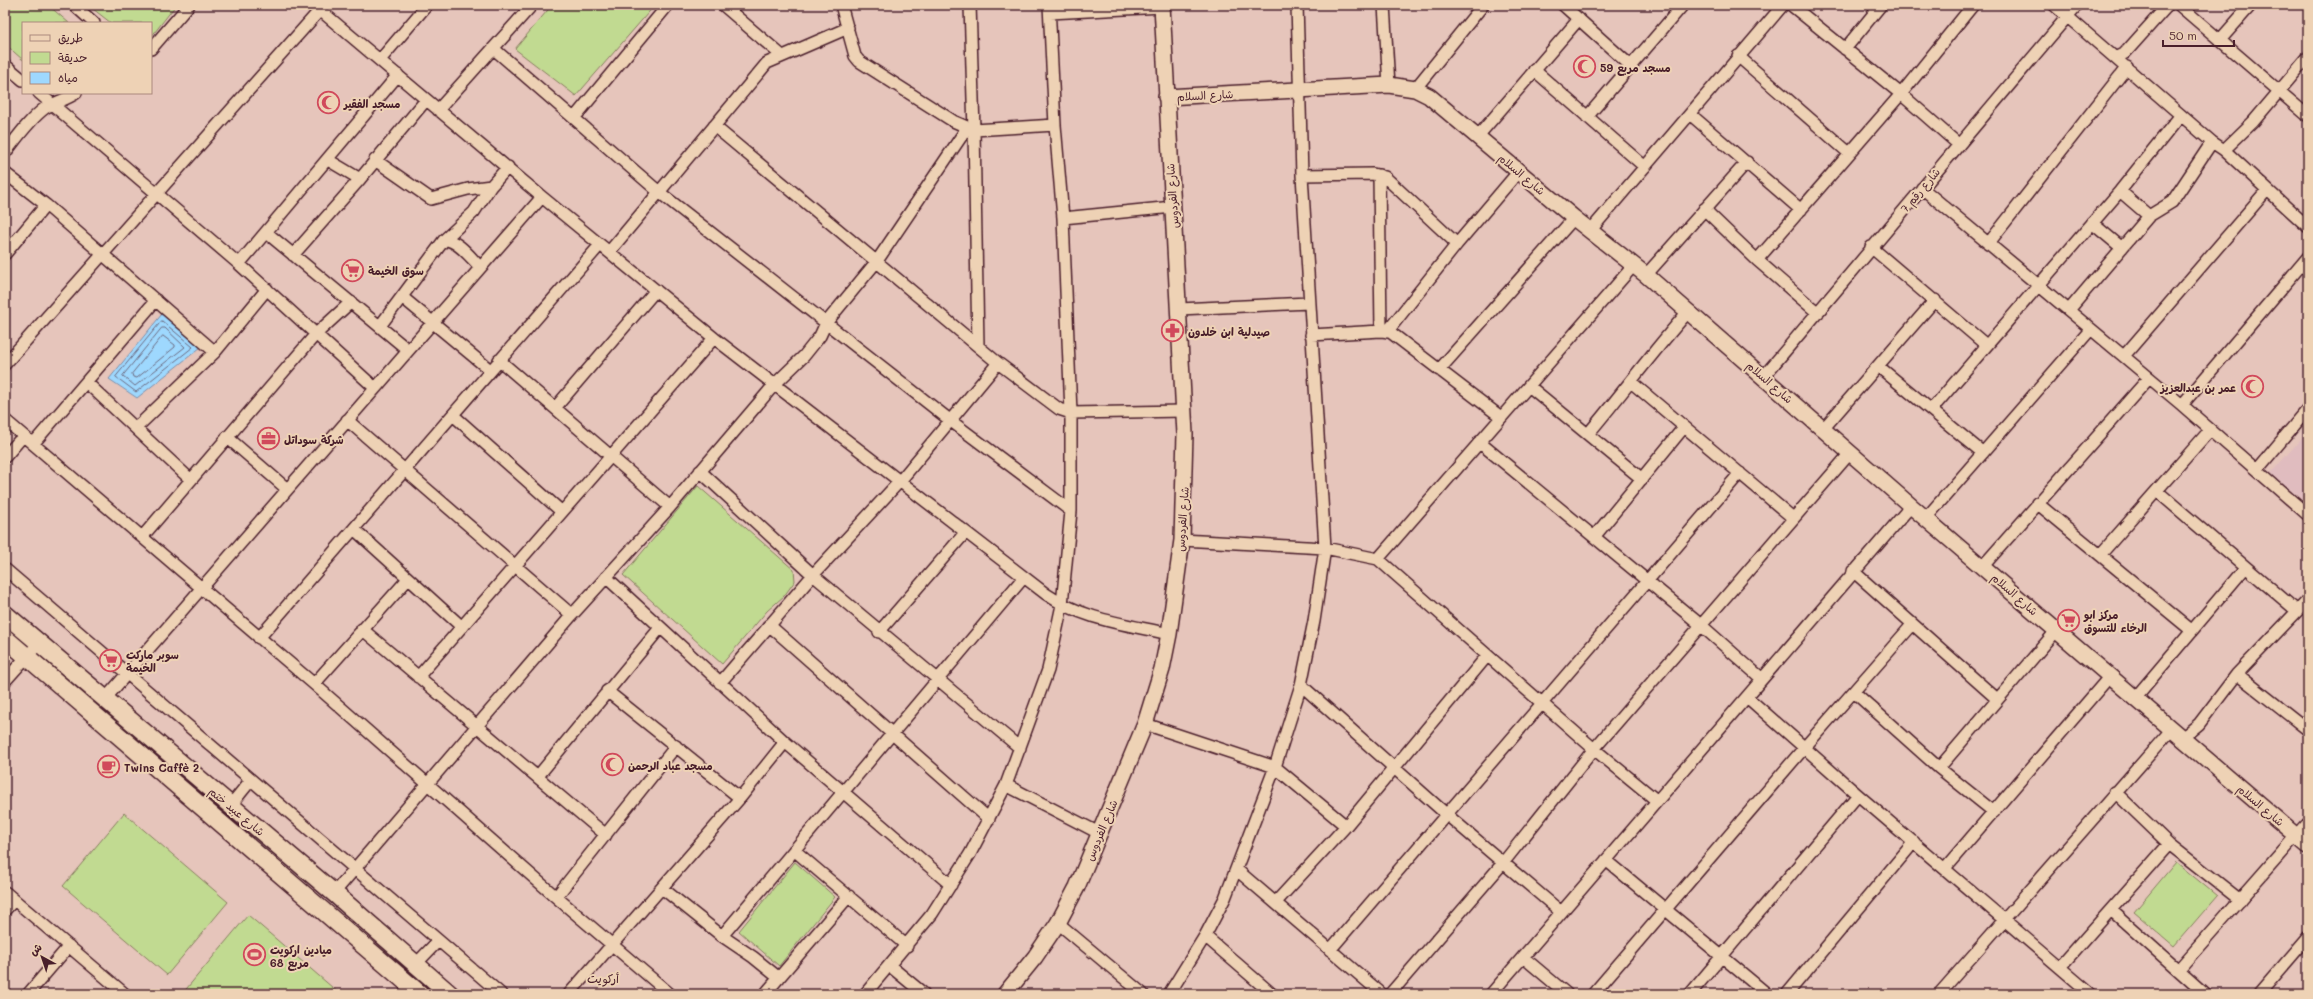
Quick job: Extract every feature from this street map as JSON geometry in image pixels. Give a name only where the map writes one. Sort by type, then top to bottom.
[{"type":"main road","name":"شارع عبيد ختم","points":[[5,614],[334,893],[450,994]]},
{"type":"main road","name":"شارع عبيد ختم","points":[[5,638],[420,994]]},
{"type":"street","points":[[74,5],[93,22]]},
{"type":"street","points":[[152,47],[189,5]]},
{"type":"street","points":[[380,60],[427,5]]},
{"type":"street","points":[[438,110],[532,5]]},
{"type":"street","points":[[575,117],[668,5]]},
{"type":"street","points":[[723,5],[781,55]]},
{"type":"street","points":[[841,5],[855,56],[864,66],[970,129],[1055,125]]},
{"type":"street","points":[[970,5],[970,129],[978,346]]},
{"type":"street","points":[[1169,994],[1205,936],[1237,870],[1275,767],[1301,684],[1314,621],[1325,548],[1302,175],[1297,5]]},
{"type":"street","points":[[1384,5],[1390,85]]},
{"type":"street","points":[[1415,89],[1483,5]]},
{"type":"street","points":[[1563,5],[1632,67]]},
{"type":"street","points":[[1590,231],[1783,5]]},
{"type":"street","points":[[1791,5],[1901,94],[1958,144]]},
{"type":"street","points":[[1845,50],[1881,5]]},
{"type":"street","points":[[1757,260],[1901,94],[1974,5]]},
{"type":"street","points":[[2054,5],[2212,142],[2224,150],[2308,227]]},
{"type":"street","name":"شارع رقم 7","points":[[1764,376],[1818,313],[1871,247],[2077,5]]},
{"type":"street","points":[[2115,58],[2125,54],[2168,5]]},
{"type":"street","points":[[2179,5],[2308,116]]},
{"type":"street","points":[[2220,40],[2251,5]]},
{"type":"street","points":[[865,994],[907,946],[932,914],[970,854],[989,819],[1006,785],[1048,670],[1062,605],[1071,511],[1070,413],[1063,218],[1055,125],[1050,9],[1162,6]]},
{"type":"street","name":"شارع الفردوس","points":[[1005,994],[1035,957],[1058,923],[1100,834],[1146,724],[1162,668],[1169,634],[1182,540],[1185,493],[1184,411],[1162,6]]},
{"type":"street","points":[[1588,117],[1632,67],[1679,6]]},
{"type":"street","points":[[5,364],[317,7],[542,197],[714,338],[965,533],[1062,605],[1086,616],[1169,634]]},
{"type":"street","points":[[1478,136],[1578,19]]},
{"type":"street","points":[[259,638],[405,471],[490,370],[659,192],[767,63],[781,55],[848,28]]},
{"type":"street","points":[[494,49],[575,117],[659,192],[951,420],[1071,511]]},
{"type":"street","points":[[1738,56],[1849,153]]},
{"type":"street","points":[[2224,150],[2253,122],[2308,57]]},
{"type":"street","points":[[5,65],[22,79]]},
{"type":"street","points":[[1988,244],[2127,67]]},
{"type":"street","points":[[1534,70],[1645,167]]},
{"type":"street","points":[[239,264],[267,233],[398,75]]},
{"type":"street","name":"شارع السلام","points":[[1166,97],[1390,85],[1415,89],[1444,106],[1518,171],[1590,231],[1634,265],[1764,376],[1911,506],[1983,566],[2302,841]]},
{"type":"street","points":[[40,94],[239,264],[375,388]]},
{"type":"street","points":[[5,153],[32,121],[52,104],[65,100],[74,94]]},
{"type":"street","points":[[293,255],[360,179],[426,100]]},
{"type":"street","points":[[1690,114],[1801,210]]},
{"type":"street","points":[[1932,409],[2120,191],[2181,115]]},
{"type":"street","points":[[714,126],[998,363],[1048,401],[1070,413],[1184,411]]},
{"type":"street","points":[[334,893],[572,615],[670,507],[774,385],[804,356],[820,336],[826,323],[877,261],[970,129]]},
{"type":"street","points":[[2069,310],[2149,216],[2172,202],[2212,142]]},
{"type":"street","points":[[328,160],[360,179]]},
{"type":"street","points":[[375,160],[431,199],[468,189],[491,186]]},
{"type":"street","points":[[1646,275],[1747,162]]},
{"type":"street","points":[[380,326],[444,240],[474,212],[491,186],[508,168]]},
{"type":"street","points":[[1384,331],[1518,171]]},
{"type":"street","points":[[5,172],[46,205],[215,352]]},
{"type":"street","points":[[1302,175],[1379,175],[1392,181],[1457,244]]},
{"type":"street","points":[[1379,175],[1384,331]]},
{"type":"street","points":[[1922,188],[2182,405],[2308,515]]},
{"type":"street","points":[[2124,356],[2267,190]]},
{"type":"street","points":[[2120,191],[2149,216]]},
{"type":"street","points":[[105,699],[200,588],[542,197]]},
{"type":"street","points":[[5,254],[46,205]]},
{"type":"street","points":[[1063,218],[1173,207]]},
{"type":"street","points":[[1704,209],[1757,260],[1818,313]]},
{"type":"street","points":[[1439,370],[1574,218]]},
{"type":"street","points":[[2092,223],[2122,248]]},
{"type":"street","points":[[267,233],[408,350]]},
{"type":"street","points":[[444,240],[448,240],[463,250],[480,267]]},
{"type":"street","points":[[1871,247],[1986,345]]},
{"type":"street","points":[[2182,405],[2308,257]]},
{"type":"street","points":[[1378,559],[1634,265]]},
{"type":"street","points":[[136,428],[215,352],[267,289]]},
{"type":"street","points":[[555,408],[656,290]]},
{"type":"street","points":[[402,298],[490,370]]},
{"type":"street","points":[[33,444],[156,300]]},
{"type":"street","points":[[1824,428],[1935,300]]},
{"type":"street","points":[[143,536],[226,437],[316,334],[351,302]]},
{"type":"street","points":[[1179,309],[1309,304]]},
{"type":"street","points":[[1588,434],[1660,344],[1688,312]]},
{"type":"street","points":[[1926,518],[2091,329]]},
{"type":"street","points":[[1312,335],[1384,331],[1501,417]]},
{"type":"street","points":[[418,677],[516,567],[714,338]]},
{"type":"street","points":[[499,360],[670,507]]},
{"type":"street","points":[[720,683],[813,574],[900,481],[998,363]]},
{"type":"street","points":[[1878,366],[1932,409],[1983,454]]},
{"type":"street","points":[[1983,566],[2149,378]]},
{"type":"street","points":[[86,382],[191,480]]},
{"type":"street","points":[[1631,382],[1792,518]]},
{"type":"street","points":[[1528,386],[1642,479]]},
{"type":"street","points":[[2257,470],[2308,410]]},
{"type":"street","points":[[453,415],[562,512]]},
{"type":"street","points":[[5,420],[143,536],[200,588],[314,684],[556,898],[613,944],[670,994]]},
{"type":"street","points":[[347,420],[572,615]]},
{"type":"street","points":[[1594,537],[1684,427]]},
{"type":"street","points":[[2100,555],[2210,430]]},
{"type":"street","points":[[5,457],[23,436]]},
{"type":"street","points":[[226,437],[287,489]]},
{"type":"street","points":[[1479,442],[1702,626],[1761,678]]},
{"type":"street","points":[[1390,994],[1503,863],[1594,749],[1702,626],[1792,518],[1851,452]]},
{"type":"street","points":[[700,472],[880,632],[1020,748]]},
{"type":"street","points":[[1330,950],[1541,702],[1740,473]]},
{"type":"street","points":[[2157,491],[2297,611]]},
{"type":"street","points":[[2038,503],[2191,630]]},
{"type":"street","points":[[1491,994],[1656,800],[1747,697],[1761,678],[1853,571],[1911,506]]},
{"type":"street","points":[[354,529],[462,627]]},
{"type":"street","points":[[880,632],[965,533]]},
{"type":"street","points":[[1182,540],[1325,548],[1378,559],[1594,749],[1656,800]]},
{"type":"street","points":[[2135,698],[2245,568]]},
{"type":"street","points":[[5,569],[126,675],[356,868],[501,994]]},
{"type":"street","points":[[1853,571],[1997,699]]},
{"type":"street","points":[[606,577],[785,742],[842,793],[950,885]]},
{"type":"street","points":[[722,936],[1024,577]]},
{"type":"street","points":[[314,684],[408,579]]},
{"type":"street","points":[[1939,994],[2115,792],[2177,734],[2199,724],[2237,674],[2308,600]]},
{"type":"street","points":[[769,625],[989,819]]},
{"type":"street","points":[[1594,994],[1804,748],[1912,625]]},
{"type":"street","points":[[538,776],[660,628]]},
{"type":"street","points":[[362,629],[476,726],[538,776],[606,835]]},
{"type":"street","points":[[1939,768],[2056,630]]},
{"type":"street","points":[[5,681],[39,643]]},
{"type":"street","points":[[1276,902],[1395,770],[1488,656]]},
{"type":"street","points":[[2237,674],[2308,730]]},
{"type":"street","points":[[1945,868],[2110,676]]},
{"type":"street","points":[[1301,684],[1395,770],[1561,912]]},
{"type":"street","points":[[607,691],[740,798]]},
{"type":"street","points":[[1854,692],[1939,768],[1994,812]]},
{"type":"street","points":[[1747,697],[1858,795],[2092,994]]},
{"type":"street","points":[[1146,724],[1275,767],[1346,826]]},
{"type":"street","points":[[569,994],[740,798],[785,742]]},
{"type":"street","points":[[556,898],[676,746]]},
{"type":"street","points":[[230,806],[251,780]]},
{"type":"street","points":[[1006,785],[1100,834]]},
{"type":"street","points":[[2115,792],[2169,844],[2240,900]]},
{"type":"street","points":[[1690,994],[1858,795]]},
{"type":"street","points":[[2178,970],[2240,900],[2302,841],[2308,822]]},
{"type":"street","points":[[1787,994],[1914,842]]},
{"type":"street","points":[[2060,967],[2169,844]]},
{"type":"street","points":[[794,850],[907,946]]},
{"type":"street","points":[[1606,860],[1723,956],[1766,994]]},
{"type":"street","points":[[1237,870],[1382,994]]},
{"type":"street","points":[[662,888],[722,936],[779,978]]},
{"type":"street","points":[[5,892],[125,994]]},
{"type":"street","points":[[765,994],[849,896]]},
{"type":"street","points":[[5,910],[14,900]]},
{"type":"street","points":[[2111,910],[2205,994]]},
{"type":"street","points":[[1058,923],[1143,994]]},
{"type":"street","points":[[1205,936],[1272,994]]},
{"type":"street","points":[[2258,994],[2308,937]]},
{"type":"street","points":[[416,964],[438,940]]},
{"type":"street","points":[[28,994],[69,946]]},
{"type":"street","points":[[1523,957],[1567,994]]},
{"type":"street","points":[[890,966],[924,994]]},
{"type":"shaded area","points":[[2308,431],[2308,505],[2271,473]]},
{"type":"green space","points":[[11,5],[48,5],[68,22],[22,22],[22,59],[5,44],[5,12]]},
{"type":"green space","points":[[88,5],[176,5],[152,36],[152,22],[110,22]]},
{"type":"green space","points":[[552,5],[655,5],[576,96],[515,49]]},
{"type":"green space","points":[[698,486],[794,570],[795,581],[784,596],[767,611],[722,664],[623,575]]},
{"type":"green space","points":[[124,813],[228,902],[167,975],[63,886]]},
{"type":"green space","points":[[795,862],[835,897],[779,966],[739,931]]},
{"type":"green space","points":[[2176,862],[2217,896],[2174,946],[2134,912]]},
{"type":"green space","name":"ميادين اركويت مربع 68","points":[[248,915],[340,994],[182,994]]},
{"type":"water","points":[[162,314],[201,347],[137,398],[109,379]]},
{"type":"place","name":"مسجد مربع 59","points":[[1585,67]]},
{"type":"place","name":"مسجد الفقير","points":[[329,103]]},
{"type":"place","name":"سوق الخيمة","points":[[352,270]]},
{"type":"place","name":"صيدلية ابن خلدون","points":[[1172,331]]},
{"type":"place","name":"عمر بن عبدالعزيز","points":[[2252,387]]},
{"type":"place","name":"شركة سوداتل","points":[[269,439]]},
{"type":"place","name":"مركز ابو الرخاء للتسوق","points":[[2069,620]]},
{"type":"place","name":"سوبر ماركت الخيمة","points":[[110,660]]},
{"type":"place","name":"مسجد عباد الرحمن","points":[[613,765]]},
{"type":"place","name":"Twins Caffè 2","points":[[109,767]]},
{"type":"place","name":"ميادين اركويت مربع 68","points":[[254,955]]},
{"type":"district","name":"أركويت","points":[[603,978]]}]
